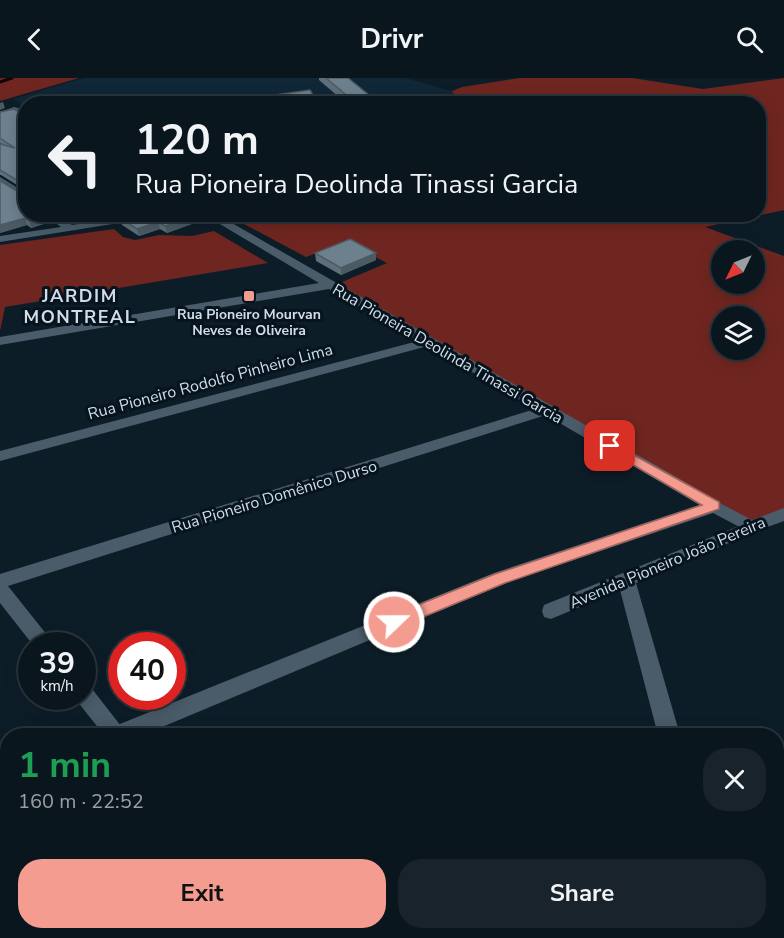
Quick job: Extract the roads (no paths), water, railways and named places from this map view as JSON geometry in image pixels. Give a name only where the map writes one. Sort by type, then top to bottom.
[{"type":"street","points":[[0,115],[18,109]]},
{"type":"street","points":[[0,180],[18,192]]},
{"type":"street","points":[[60,222],[70,229]]},
{"type":"street","points":[[0,239],[117,222]]},
{"type":"street","name":"Rua Pioneira Deolinda Tinassi Garcia","points":[[222,222],[751,527]]},
{"type":"street","points":[[0,341],[329,285]]},
{"type":"street","name":"Rua Pioneiro Rodolfo Pinheiro Lima","points":[[0,456],[429,342]]},
{"type":"street","name":"Rua Pioneiro Domênico Durso","points":[[0,581],[548,410]]},
{"type":"street","name":"Avenida Pioneiro João Pereira","points":[[134,728],[500,579],[714,506]]},
{"type":"street","name":"Avenida Pioneiro João Pereira","points":[[551,611],[784,514]]},
{"type":"street","points":[[626,579],[667,728]]},
{"type":"street","points":[[0,589],[35,632]]},
{"type":"street","points":[[96,709],[111,728]]},
{"type":"waterway","points":[[0,82],[12,78]]},
{"type":"place","name":"Rua Pioneiro Mourvan Neves de Oliveira","points":[[249,296]]},
{"type":"district","name":"JARDIM MONTREAL","points":[[80,306]]}]
